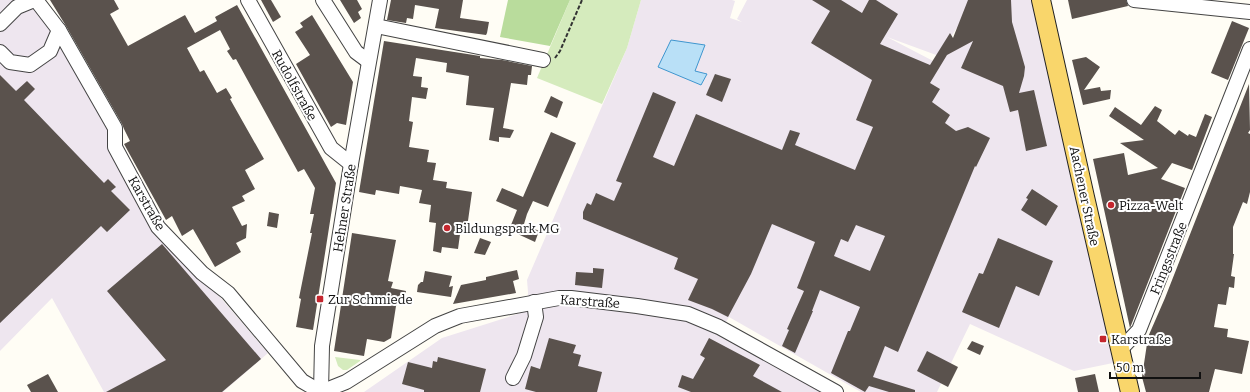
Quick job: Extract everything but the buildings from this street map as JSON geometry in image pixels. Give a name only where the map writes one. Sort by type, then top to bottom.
[{"type":"main road","name":"Aachener Straße","points":[[1041,0],[1130,392]]},
{"type":"street","points":[[0,24],[17,7],[35,0]]},
{"type":"street","name":"Karstraße","points":[[35,0],[59,30],[115,128],[115,147],[158,227],[202,273],[228,293],[302,381],[321,392],[346,382],[435,326],[448,320],[460,316],[559,298],[571,298],[637,306],[688,314],[719,327],[818,388],[836,392]]},
{"type":"street","name":"Rudolfstraße","points":[[248,0],[331,148],[351,164]]},
{"type":"street","points":[[323,0],[356,52],[368,61]]},
{"type":"street","name":"Hehner Straße","points":[[321,392],[322,346],[368,61],[380,0]]},
{"type":"street","points":[[1134,0],[1250,12]]},
{"type":"street","points":[[376,26],[543,60]]},
{"type":"street","points":[[0,52],[10,62],[30,65],[50,51],[59,30]]},
{"type":"street","name":"Fringsstraße","points":[[1120,350],[1139,330],[1250,49]]},
{"type":"street","points":[[513,378],[524,356],[536,317],[534,302]]},
{"type":"path","points":[[543,60],[550,61],[555,58],[560,51],[582,0]]},
{"type":"shaded area","points":[[0,0],[45,0],[164,221],[214,290],[268,353],[223,392],[104,392],[52,298],[0,351]]},
{"type":"shaded area","points":[[641,0],[732,0],[735,1],[730,18],[742,22],[737,19],[747,0],[973,0],[966,17],[956,29],[939,56],[887,37],[939,64],[978,0],[1034,0],[1113,363],[1074,371],[970,324],[937,392],[861,392],[729,317],[723,327],[835,392],[364,392],[442,338],[527,311],[527,280],[627,48]]},
{"type":"green space","points":[[508,0],[570,0],[550,46],[500,37]]},
{"type":"green space","points":[[570,0],[641,0],[627,48],[602,104],[537,78]]},
{"type":"green space","points":[[335,357],[360,361],[347,370],[343,370],[338,366]]},
{"type":"water","points":[[671,40],[705,45],[695,71],[707,74],[701,85],[658,67]]},
{"type":"place","name":"Pizza-Welt","points":[[1111,205]]},
{"type":"place","name":"Bildungspark MG","points":[[447,228]]},
{"type":"place","name":"Zur Schmiede","points":[[320,299]]},
{"type":"place","name":"Karstraße","points":[[1103,339]]}]
